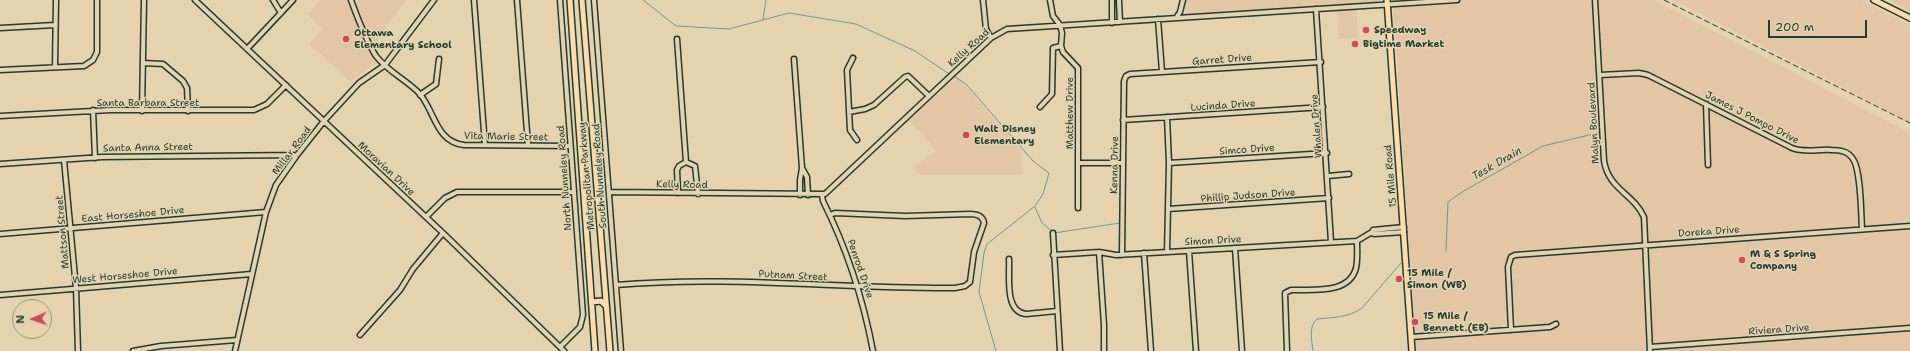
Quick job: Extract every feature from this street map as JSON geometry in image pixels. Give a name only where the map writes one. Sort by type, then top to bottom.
[{"type":"main road","name":"Metropolitan Parkway","points":[[570,0],[595,351]]},
{"type":"main road","name":"Metropolitan Parkway","points":[[582,0],[610,351]]},
{"type":"main road","points":[[1874,0],[1910,18]]},
{"type":"main road","name":"15 Mile Road","points":[[1387,2],[1412,351]]},
{"type":"main road","points":[[592,302],[601,301],[606,306]]},
{"type":"street","points":[[55,67],[56,0]]},
{"type":"street","points":[[0,70],[84,66],[93,60],[97,52],[97,0]]},
{"type":"street","points":[[142,111],[144,0]]},
{"type":"street","name":"Moravian Drive","points":[[195,0],[443,233],[564,351]]},
{"type":"street","points":[[273,0],[281,12]]},
{"type":"street","points":[[247,49],[293,0]]},
{"type":"street","name":"Vita Marie Street","points":[[351,0],[373,50],[385,65],[420,95],[449,141],[456,144],[570,146]]},
{"type":"street","name":"Millar Road","points":[[235,351],[266,212],[276,185],[324,121],[360,82],[385,65],[434,0]]},
{"type":"street","points":[[474,0],[485,145]]},
{"type":"street","points":[[516,0],[528,145]]},
{"type":"street","name":"North Nunneley Road","points":[[560,0],[583,315],[580,326],[560,346]]},
{"type":"street","name":"South Nunneley Road","points":[[594,0],[610,192],[621,351]]},
{"type":"street","points":[[983,0],[984,22],[991,38]]},
{"type":"street","points":[[1040,107],[1052,94],[1053,48],[1060,46],[1062,33],[1060,25],[1053,16],[1050,0]]},
{"type":"street","points":[[1112,0],[1112,22]]},
{"type":"street","points":[[1119,0],[1120,22]]},
{"type":"street","points":[[1175,18],[1180,12],[1183,0]]},
{"type":"street","name":"Kelly Road","points":[[610,192],[822,195],[831,190],[991,38],[1007,29],[1316,9],[1387,2],[1457,0]]},
{"type":"street","name":"Malyn Boulevard","points":[[1595,0],[1605,168],[1614,184],[1632,200],[1642,212],[1645,224],[1650,349]]},
{"type":"street","name":"Whalen Drive","points":[[1316,9],[1327,153],[1331,242]]},
{"type":"street","points":[[1158,19],[1162,72]]},
{"type":"street","points":[[0,28],[55,25]]},
{"type":"street","points":[[677,39],[686,162]]},
{"type":"street","name":"Matthew Drive","points":[[1060,46],[1064,54],[1078,68],[1078,208]]},
{"type":"street","points":[[853,58],[847,70],[849,112],[850,130],[857,140]]},
{"type":"street","points":[[420,95],[436,84],[439,59]]},
{"type":"street","points":[[794,59],[802,168],[800,195]]},
{"type":"street","name":"Garret Drive","points":[[1126,76],[1130,74],[1320,62]]},
{"type":"street","points":[[143,63],[163,64],[183,81],[187,88],[188,111]]},
{"type":"street","name":"James J Pompo Drive","points":[[1600,75],[1644,74],[1798,150],[1838,150],[1850,155],[1853,158],[1857,168],[1862,229]]},
{"type":"street","points":[[849,112],[866,109],[874,105],[905,76],[908,76],[929,96]]},
{"type":"street","name":"Kenna Drive","points":[[1122,255],[1123,120],[1124,81],[1126,76]]},
{"type":"street","name":"Santa Barbara Street","points":[[0,116],[93,110],[188,111],[258,109],[267,104],[286,85]]},
{"type":"street","points":[[1706,104],[1708,165]]},
{"type":"street","name":"Lucinda Drive","points":[[1123,120],[1323,107]]},
{"type":"street","points":[[93,110],[95,158]]},
{"type":"street","points":[[1167,117],[1167,252]]},
{"type":"street","name":"Simco Drive","points":[[1168,163],[1327,153]]},
{"type":"street","name":"Santa Anna Street","points":[[0,164],[95,158],[297,155]]},
{"type":"street","name":"Mattson Street","points":[[64,160],[76,288],[78,351]]},
{"type":"street","points":[[678,193],[677,170],[679,166],[686,162]]},
{"type":"street","points":[[686,162],[695,166],[698,194]]},
{"type":"street","points":[[1078,163],[1123,163]]},
{"type":"street","points":[[802,168],[807,177],[808,195]]},
{"type":"street","points":[[1328,176],[1349,174]]},
{"type":"street","points":[[426,218],[445,198],[457,192],[574,192]]},
{"type":"street","name":"Penrod Drive","points":[[822,195],[844,245],[859,288],[873,351]]},
{"type":"street","name":"Phillip Judson Drive","points":[[1168,209],[1329,198]]},
{"type":"street","name":"East Horseshoe Drive","points":[[0,234],[266,212]]},
{"type":"street","name":"Putnam Street","points":[[616,285],[687,281],[729,281],[859,288],[955,288],[968,284],[971,278],[974,252],[984,223],[981,217],[970,214],[924,216],[835,213],[830,215]]},
{"type":"street","name":"Doreka Drive","points":[[1511,330],[1508,266],[1510,257],[1518,255],[1646,245],[1910,226]]},
{"type":"street","name":"Simon Drive","points":[[1054,255],[1099,252],[1122,255],[1331,242],[1357,240],[1372,232],[1374,234],[1380,234],[1404,230]]},
{"type":"street","points":[[360,335],[400,290],[413,268],[443,233]]},
{"type":"street","points":[[1053,233],[1060,351]]},
{"type":"street","points":[[1287,351],[1285,293],[1291,290],[1339,287],[1348,282],[1356,268],[1357,240]]},
{"type":"street","points":[[1235,248],[1242,351]]},
{"type":"street","points":[[1189,251],[1196,351]]},
{"type":"street","points":[[1099,252],[1104,325],[1104,351]]},
{"type":"street","points":[[1144,253],[1151,351]]},
{"type":"street","points":[[1009,259],[1011,298],[1015,309],[1022,314],[1057,311]]},
{"type":"street","name":"West Horseshoe Drive","points":[[0,295],[252,274]]},
{"type":"street","points":[[1411,337],[1550,327],[1556,324]]},
{"type":"street","name":"Riviera Drive","points":[[1650,349],[1910,328]]},
{"type":"street","points":[[133,351],[161,346],[237,340]]},
{"type":"shaded area","name":"Ottawa Elementary School","points":[[320,0],[406,0],[381,34],[375,47],[377,62],[351,82],[309,44],[322,29],[308,14]]},
{"type":"shaded area","points":[[1185,0],[1381,0],[1375,3],[1356,4],[1358,38],[1339,39],[1337,5],[1186,15]]},
{"type":"shaded area","points":[[1393,0],[1654,0],[1910,133],[1910,351],[1416,351]]},
{"type":"shaded area","points":[[1674,0],[1861,0],[1910,25],[1910,122]]},
{"type":"shaded area","points":[[1889,0],[1910,0],[1910,11]]},
{"type":"shaded area","name":"Walt Disney Elementary","points":[[957,76],[1022,151],[1022,175],[920,175],[913,167],[936,151],[909,120]]},
{"type":"waterway","points":[[643,0],[676,26],[729,29],[789,13],[856,24],[915,51],[949,74]]},
{"type":"waterway","points":[[763,19],[766,0]]},
{"type":"waterway","points":[[954,76],[966,84],[1033,161],[1049,173],[1043,194],[1035,206],[987,244],[984,253],[979,292],[996,351]]},
{"type":"waterway","name":"Tesk Drain","points":[[1446,251],[1448,202],[1462,192],[1543,146],[1602,132]]},
{"type":"waterway","points":[[1035,207],[1042,223],[1052,231]]},
{"type":"waterway","points":[[1054,233],[1120,223]]},
{"type":"waterway","name":"Tesk Drain","points":[[1313,351],[1311,338],[1312,326],[1314,322],[1317,319],[1351,314],[1362,308],[1401,263]]},
{"type":"railway","points":[[1664,0],[1910,123]]},
{"type":"place","name":"Speedway","points":[[1366,30]]},
{"type":"place","name":"Ottawa Elementary School","points":[[346,39]]},
{"type":"place","name":"Bigtime Market","points":[[1355,44]]},
{"type":"place","name":"Walt Disney Elementary","points":[[966,135]]},
{"type":"place","name":"M & S Spring Company","points":[[1742,260]]},
{"type":"place","name":"15 Mile / Simon (WB)","points":[[1399,279]]},
{"type":"place","name":"15 Mile / Bennett (EB)","points":[[1415,322]]}]
